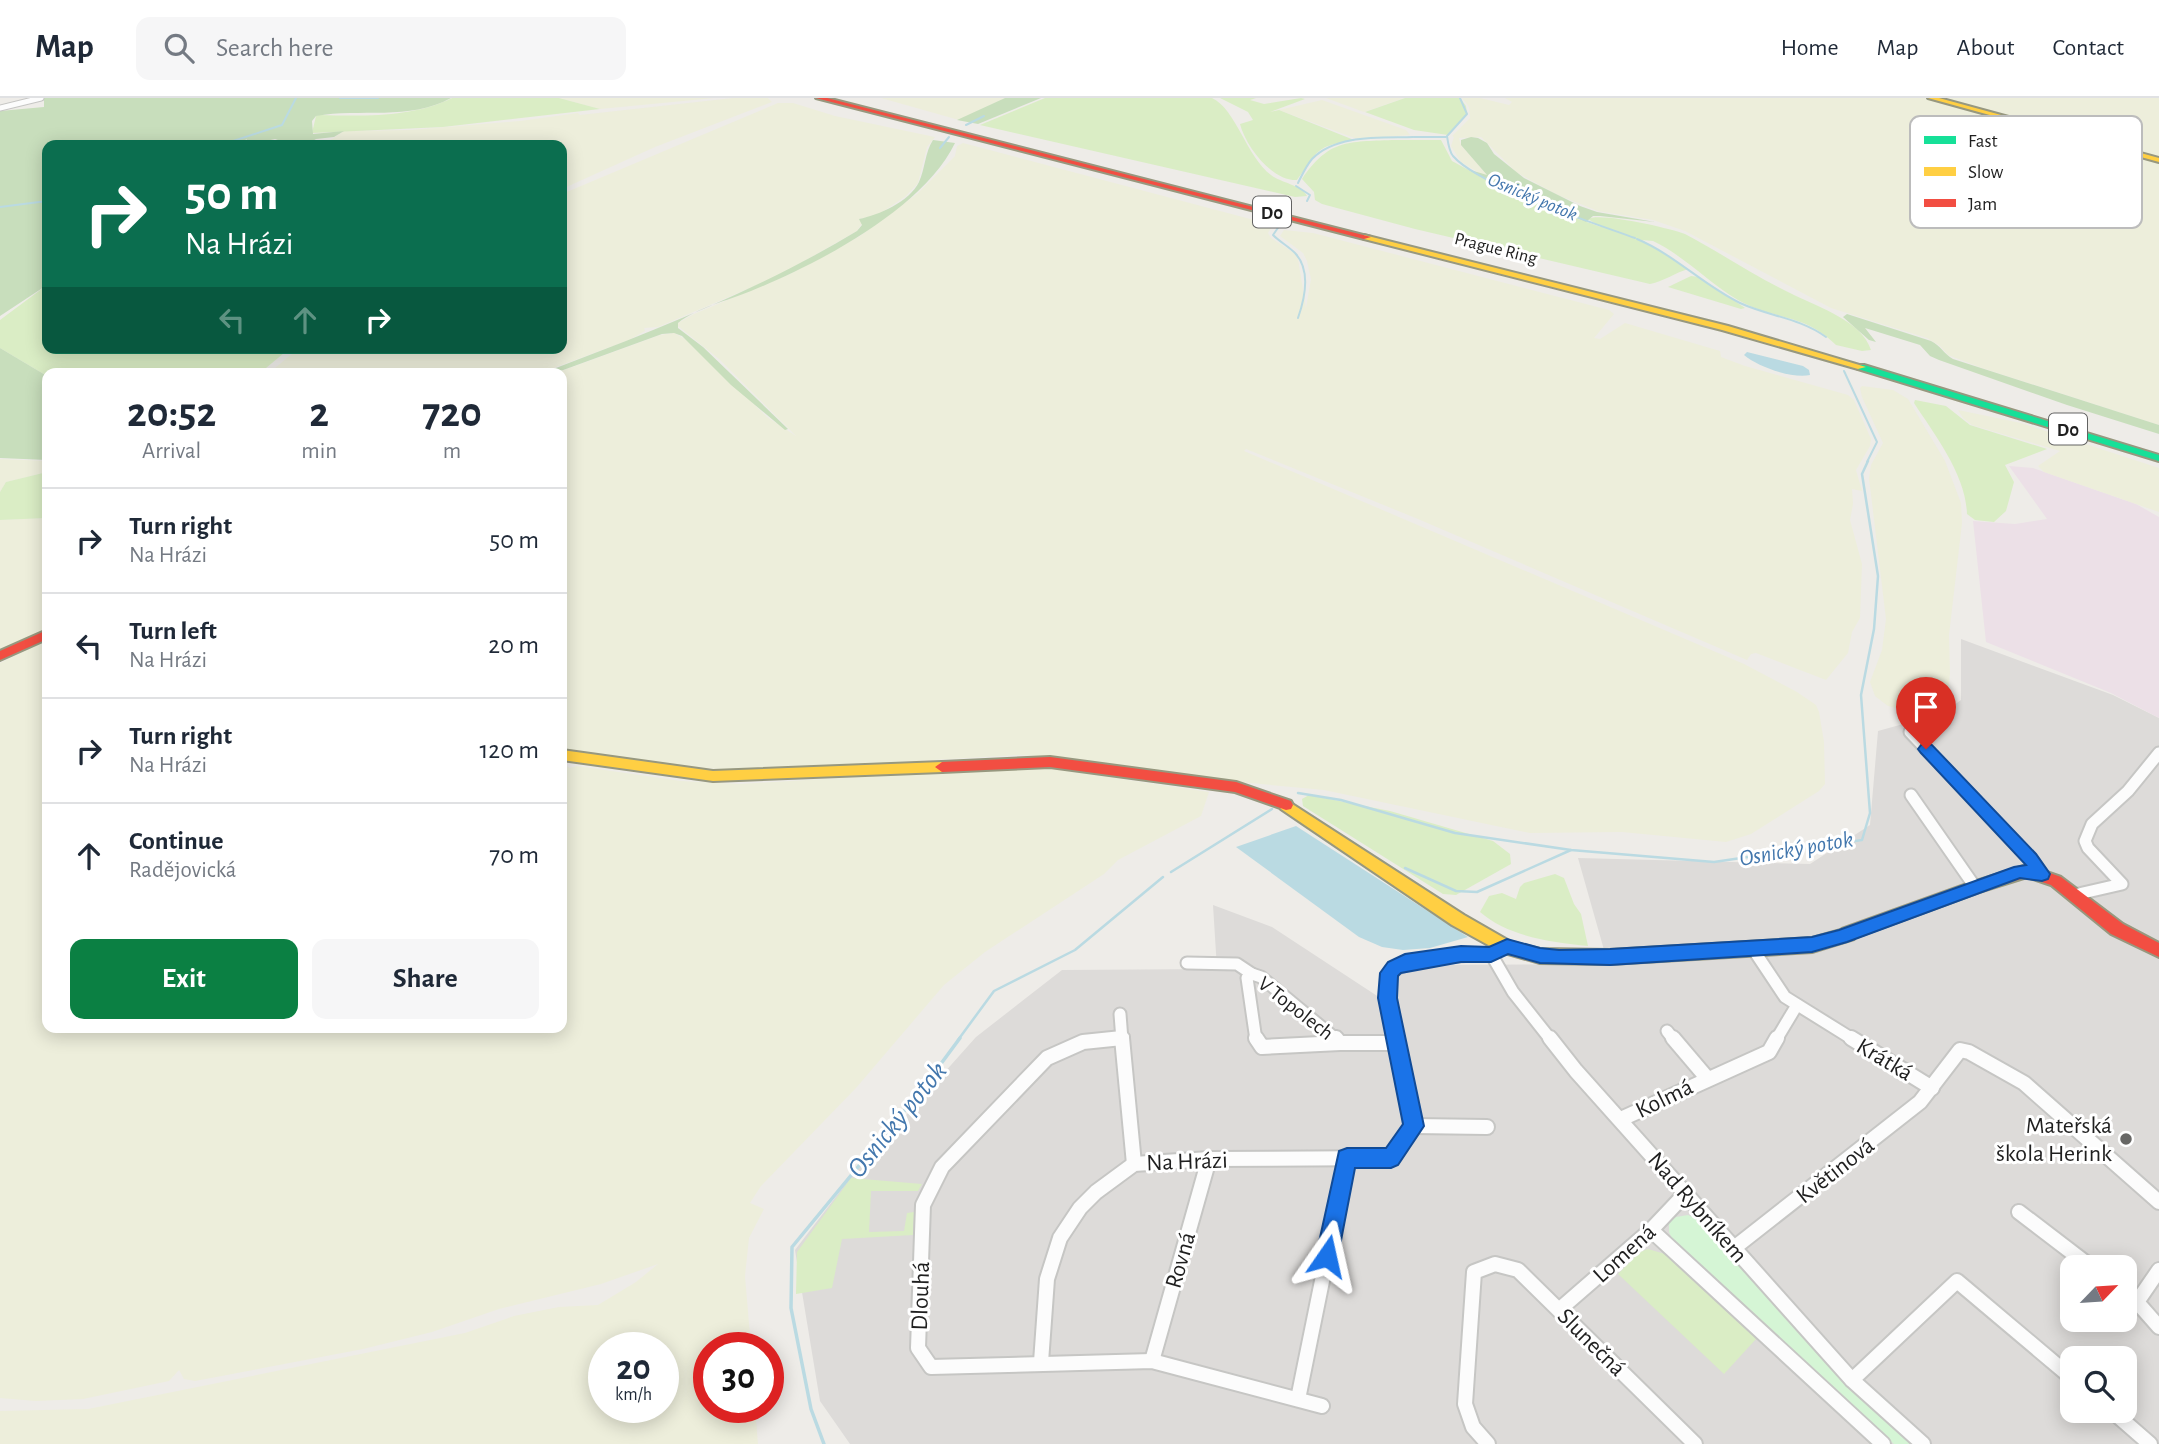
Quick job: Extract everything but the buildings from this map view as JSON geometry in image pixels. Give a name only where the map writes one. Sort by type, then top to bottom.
[{"type":"main road","name":"Prague Ring","points":[[819,98],[1816,350]]},
{"type":"main road","name":"Prague Ring","points":[[836,98],[1579,283],[2159,451]]},
{"type":"main road","points":[[1931,98],[1997,116]]},
{"type":"main road","points":[[2142,155],[2159,160]]},
{"type":"main road","name":"Prague Ring","points":[[1909,377],[2159,458]]},
{"type":"main road","points":[[0,656],[42,636]]},
{"type":"main road","points":[[567,756],[713,776],[788,775],[1050,762],[1219,784],[1277,800],[1458,920],[1507,947],[1540,956],[1812,945],[2020,871],[2042,874],[2117,929],[2159,950]]},
{"type":"street","points":[[0,108],[41,98]]},
{"type":"street","points":[[1910,732],[2042,874]]},
{"type":"street","points":[[2074,895],[2122,884],[2088,848],[2085,841],[2088,829],[2128,791],[2159,753]]},
{"type":"street","points":[[1911,795],[1975,887]]},
{"type":"street","points":[[1487,1127],[1414,1126],[1388,998],[1389,973],[1394,967],[1405,962],[1461,954],[1491,954],[1507,947]]},
{"type":"street","name":"Krátká","points":[[1753,949],[1776,987],[1797,1005],[1932,1088],[1955,1054],[1960,1051],[1969,1052],[2024,1083],[2159,1202]]},
{"type":"street","name":"Nad Rybníkem","points":[[1491,954],[1521,1002],[1576,1071],[1622,1119],[1852,1380],[1923,1444]]},
{"type":"street","name":"V Topolech","points":[[1187,963],[1237,964],[1268,982],[1340,1043]]},
{"type":"street","name":"V Topolech","points":[[1252,974],[1247,978],[1248,988],[1256,1039],[1262,1047],[1397,1043]]},
{"type":"street","name":"Kolmá","points":[[1622,1119],[1769,1052],[1797,1005]]},
{"type":"street","points":[[1120,1014],[1134,1164]]},
{"type":"street","name":"Kolmá","points":[[1667,1031],[1707,1078]]},
{"type":"street","name":"Dlouhá","points":[[1122,1038],[1089,1038],[1069,1045],[1047,1058],[942,1167],[923,1205],[918,1348],[931,1367],[1152,1361],[1322,1406]]},
{"type":"street","name":"Květinová","points":[[1734,1248],[1920,1102],[1932,1088]]},
{"type":"street","name":"Na Hrázi","points":[[1041,1362],[1047,1279],[1060,1238],[1080,1208],[1096,1192],[1134,1164],[1209,1159],[1391,1158],[1414,1126]]},
{"type":"street","points":[[1298,1399],[1347,1158]]},
{"type":"street","name":"Rovná","points":[[1152,1361],[1209,1159]]},
{"type":"street","name":"Lomená","points":[[1560,1309],[1651,1230],[1686,1193]]},
{"type":"street","points":[[2019,1212],[2075,1255]]},
{"type":"street","name":"Nad Rybníkem","points":[[1651,1230],[1883,1444]]},
{"type":"street","name":"Slunečná","points":[[1489,1444],[1474,1427],[1465,1404],[1472,1281],[1474,1272],[1479,1268],[1495,1264],[1512,1267],[1560,1309],[1695,1444]]},
{"type":"street","points":[[2137,1292],[2159,1270]]},
{"type":"street","points":[[1852,1380],[1956,1281],[2060,1368]]},
{"type":"street","points":[[2137,1304],[2159,1327]]},
{"type":"street","points":[[2125,1423],[2150,1444]]},
{"type":"shaded area","points":[[2009,466],[2033,468],[2136,504],[2159,517],[2159,718],[2111,693],[1986,642],[1973,521],[2015,524],[2047,519]]},
{"type":"shaded area","points":[[1961,639],[2113,695],[2159,718],[2159,1444],[850,1444],[820,1401],[795,1250],[851,1177],[976,1037],[1062,970],[1217,969],[1213,905],[1272,927],[1394,1007],[1392,982],[1399,974],[1428,965],[1608,964],[1578,858],[1810,864],[1870,825],[1878,731],[1943,713],[1961,700]]},
{"type":"green space","points":[[44,98],[451,98],[435,105],[401,112],[316,116],[312,121],[313,134],[344,131],[334,137],[314,140],[42,140],[42,288],[0,316],[0,111],[44,107]]},
{"type":"green space","points":[[452,98],[559,98],[600,109],[443,127],[312,133],[316,116],[319,115],[404,112],[437,105]]},
{"type":"green space","points":[[559,98],[714,98],[600,109]]},
{"type":"green space","points":[[733,98],[768,98],[772,102],[655,147],[567,187],[567,140],[330,140],[344,131],[410,130],[520,121],[578,113],[580,115]]},
{"type":"green space","points":[[881,98],[1005,98],[959,120]]},
{"type":"green space","points":[[1005,98],[1041,98],[978,124],[957,120]]},
{"type":"green space","points":[[1045,98],[1212,98],[1228,112],[1262,167],[1275,178],[1301,189],[1307,196],[1295,197],[980,125]]},
{"type":"green space","points":[[1220,98],[1256,98],[1250,100],[1264,104],[1305,99],[1270,112],[1279,110],[1354,140],[1324,148],[1314,156],[1297,180],[1288,179],[1278,175],[1261,161],[1248,143],[1240,124],[1253,120],[1248,112]]},
{"type":"green space","points":[[1326,98],[1404,98],[1364,112]]},
{"type":"green space","points":[[1405,98],[1460,98],[1466,106],[1467,114],[1448,135],[1414,130],[1365,112]]},
{"type":"green space","points":[[1462,98],[1480,98],[1509,105],[1512,102],[1505,98],[1926,98],[1992,116],[1910,116],[1910,228],[2142,228],[2142,157],[2159,162],[2159,425],[1982,368],[1948,355],[1927,338],[1831,308],[1685,231],[1653,220],[1598,211],[1558,195],[1516,172],[1481,137],[1459,138],[1461,145],[1488,176],[1481,174],[1461,162],[1451,146],[1452,136],[1470,118],[1469,107]]},
{"type":"green space","points":[[1942,98],[2159,98],[2159,157],[2142,152],[2142,116],[2008,116]]},
{"type":"green space","points":[[1322,100],[1406,130],[1410,135],[1357,139],[1279,110]]},
{"type":"green space","points":[[778,103],[793,103],[835,116],[935,137],[927,147],[918,183],[906,196],[878,215],[859,219],[862,223],[857,231],[778,276],[658,327],[644,328],[645,331],[629,340],[553,368],[275,368],[292,354],[567,354],[567,192]]},
{"type":"green space","points":[[1471,137],[1487,143],[1494,154],[1524,178],[1580,206],[1597,212],[1655,222],[1593,216],[1586,222],[1483,178],[1467,169],[1487,175],[1461,145],[1461,140]]},
{"type":"green space","points":[[933,140],[955,143],[940,167],[919,190],[866,232],[778,280],[711,306],[781,273],[857,231],[862,225],[859,219],[893,206],[914,189],[921,177]]},
{"type":"green space","points":[[1392,140],[1441,140],[1452,161],[1483,178],[1561,213],[1601,227],[1588,219],[1620,219],[1685,234],[1766,281],[1838,316],[1859,331],[1871,350],[1862,351],[1836,345],[1812,327],[1751,307],[1653,241],[1642,240],[1688,269],[1650,284],[1415,229],[1322,204],[1315,200],[1314,192],[1302,179],[1321,156],[1341,145]]},
{"type":"green space","points":[[963,143],[1273,225],[1268,233],[1271,238],[1294,253],[1298,259],[1306,308],[1311,279],[1307,261],[1303,253],[1280,236],[1284,230],[1313,233],[1609,310],[1614,314],[1594,338],[1600,339],[1625,323],[1720,351],[1721,357],[1745,366],[1848,395],[1854,400],[1871,439],[1870,446],[1856,470],[1862,491],[1852,489],[1850,520],[1862,564],[1860,618],[1852,632],[1848,653],[1826,680],[1756,653],[1751,654],[1747,660],[1418,519],[1246,449],[1244,451],[1744,664],[1797,692],[1816,705],[1819,712],[1824,742],[1825,784],[1819,791],[1751,834],[1726,842],[1622,832],[1530,833],[1324,790],[1239,782],[1071,758],[1020,755],[745,771],[678,766],[567,749],[567,369],[660,335],[674,333],[689,341],[767,417],[796,436],[719,359],[678,326],[678,323],[790,274],[860,236],[917,194],[955,156],[957,146]]},
{"type":"green space","points":[[1691,276],[1699,277],[1745,308],[1668,287]]},
{"type":"green space","points":[[42,289],[42,354],[283,354],[266,368],[42,368],[42,373],[0,348],[0,320]]},
{"type":"green space","points":[[694,313],[678,323],[678,328],[703,347],[788,429],[785,430],[731,385],[682,336],[674,333],[662,334],[567,369],[556,368]]},
{"type":"green space","points":[[1847,314],[1931,341],[1953,359],[2159,425],[2159,434],[1939,360],[1930,356],[1920,345],[1865,328],[1876,342],[1869,340],[1843,317]]},
{"type":"green space","points":[[0,348],[42,373],[42,460],[0,458]]},
{"type":"green space","points":[[1862,386],[1893,390],[1908,399],[1945,461],[1961,503],[1962,523],[1949,635],[1950,673],[1947,702],[1944,712],[1930,717],[1888,706],[1875,696],[1870,682],[1882,650],[1886,619],[1869,478],[1871,465],[1883,443],[1862,397]]},
{"type":"green space","points":[[1915,400],[1946,406],[1970,425],[2047,449],[2005,465],[2014,482],[2006,511],[1994,522],[1975,520],[1967,514],[1955,470],[1914,403]]},
{"type":"green space","points":[[1958,410],[2021,423],[2159,468],[2159,512],[2044,472],[2038,466],[2060,451],[1972,425]]},
{"type":"green space","points":[[0,459],[42,461],[42,473],[6,482],[0,492]]},
{"type":"green space","points":[[42,473],[42,518],[0,520],[0,492],[6,482]]},
{"type":"green space","points":[[42,518],[42,631],[0,652],[0,520]]},
{"type":"green space","points":[[42,642],[42,1033],[567,1033],[567,766],[681,781],[740,784],[1000,768],[1053,769],[1209,792],[1201,816],[1118,860],[1104,874],[985,952],[944,985],[856,1088],[761,1186],[750,1203],[764,1209],[749,1238],[745,1276],[750,1332],[693,1332],[693,1423],[756,1423],[758,1444],[0,1444],[0,1411],[88,1409],[465,1333],[514,1316],[559,1307],[598,1305],[636,1282],[658,1264],[601,1284],[499,1309],[432,1332],[363,1349],[195,1381],[184,1379],[179,1370],[169,1381],[83,1399],[36,1401],[0,1398],[0,663]]},
{"type":"green space","points":[[1309,795],[1390,811],[1493,841],[1510,854],[1511,864],[1456,895],[1443,894],[1303,806],[1302,799]]},
{"type":"green space","points":[[1555,874],[1564,878],[1581,914],[1588,946],[1517,933],[1480,912],[1489,896],[1502,893],[1516,899],[1524,883]]},
{"type":"green space","points":[[851,1178],[922,1184],[918,1191],[871,1191],[869,1232],[904,1231],[907,1213],[914,1212],[913,1235],[842,1239],[832,1288],[796,1294],[797,1252]]},
{"type":"green space","points":[[1688,1215],[1705,1223],[1848,1385],[1912,1444],[1894,1444],[1674,1243],[1669,1232],[1669,1222],[1676,1217]]},
{"type":"green space","points":[[1648,1249],[1665,1254],[1757,1338],[1724,1374],[1618,1274],[1640,1252]]},
{"type":"water","points":[[1747,352],[1803,366],[1809,370],[1810,375],[1785,374],[1767,368],[1744,355]]},
{"type":"water","points":[[1296,826],[1468,937],[1430,948],[1403,950],[1382,947],[1359,937],[1236,847]]},
{"type":"waterway","points":[[236,140],[282,125],[296,98]]},
{"type":"waterway","points":[[340,98],[378,98]]},
{"type":"waterway","name":"Osnický potok","points":[[1448,135],[1467,114],[1460,98]]},
{"type":"waterway","points":[[966,125],[984,116]]},
{"type":"waterway","name":"Osnický potok","points":[[1447,136],[1453,156],[1487,179],[1538,203],[1635,238]]},
{"type":"waterway","points":[[940,148],[949,137]]},
{"type":"waterway","points":[[1298,183],[1312,159],[1333,145],[1360,139],[1413,137]]},
{"type":"waterway","points":[[1414,137],[1446,137]]},
{"type":"waterway","points":[[1296,186],[1310,195],[1307,201]]},
{"type":"waterway","points":[[0,207],[42,202]]},
{"type":"waterway","points":[[1282,222],[1273,235],[1295,253],[1305,276],[1303,302],[1298,318]]},
{"type":"waterway","name":"Osnický potok","points":[[1637,239],[1664,253],[1740,303],[1795,321],[1826,337]]},
{"type":"waterway","name":"Osnický potok","points":[[1844,371],[1877,442],[1867,462]]},
{"type":"waterway","name":"Osnický potok","points":[[1571,850],[1714,862],[1862,840],[1870,813],[1861,695],[1874,629],[1878,576],[1862,474],[1868,461]]},
{"type":"waterway","name":"Osnický potok","points":[[1298,793],[1341,800],[1455,833],[1571,850]]},
{"type":"waterway","name":"Osnický potok","points":[[1171,872],[1272,809]]},
{"type":"waterway","points":[[1405,868],[1456,891],[1477,892],[1571,850]]},
{"type":"waterway","name":"Osnický potok","points":[[958,1040],[994,991],[1075,950],[1163,877]]},
{"type":"waterway","name":"Osnický potok","points":[[824,1444],[811,1409],[791,1308],[792,1247],[923,1088],[960,1038]]},
{"type":"traffic: fast","points":[[1861,367],[2159,458]]},
{"type":"traffic: slow","points":[[1931,98],[1997,116]]},
{"type":"traffic: slow","points":[[2142,155],[2159,160]]},
{"type":"traffic: slow","points":[[1367,237],[1725,328],[1861,367]]},
{"type":"traffic: slow","points":[[567,756],[713,776],[942,767]]},
{"type":"traffic: slow","points":[[1286,805],[1458,920],[1507,947],[1540,956],[1610,957],[1812,945],[1848,934]]},
{"type":"traffic: jam","points":[[819,98],[1367,237]]},
{"type":"traffic: jam","points":[[0,656],[42,636]]},
{"type":"traffic: jam","points":[[942,767],[1050,762],[1236,787],[1286,805]]},
{"type":"traffic: jam","points":[[1848,934],[1975,887],[2027,871],[2056,881],[2117,929],[2159,950]]},
{"type":"place","name":"Mateřská škola Herink","points":[[2126,1139]]},
{"type":"route","points":[[1327,1256],[1347,1158],[1391,1158],[1414,1126],[1388,998],[1389,973],[1394,967],[1405,962],[1461,954],[1491,954],[1507,947],[1540,956],[1610,957],[1812,945],[2020,871],[2042,874],[1926,749]]}]
